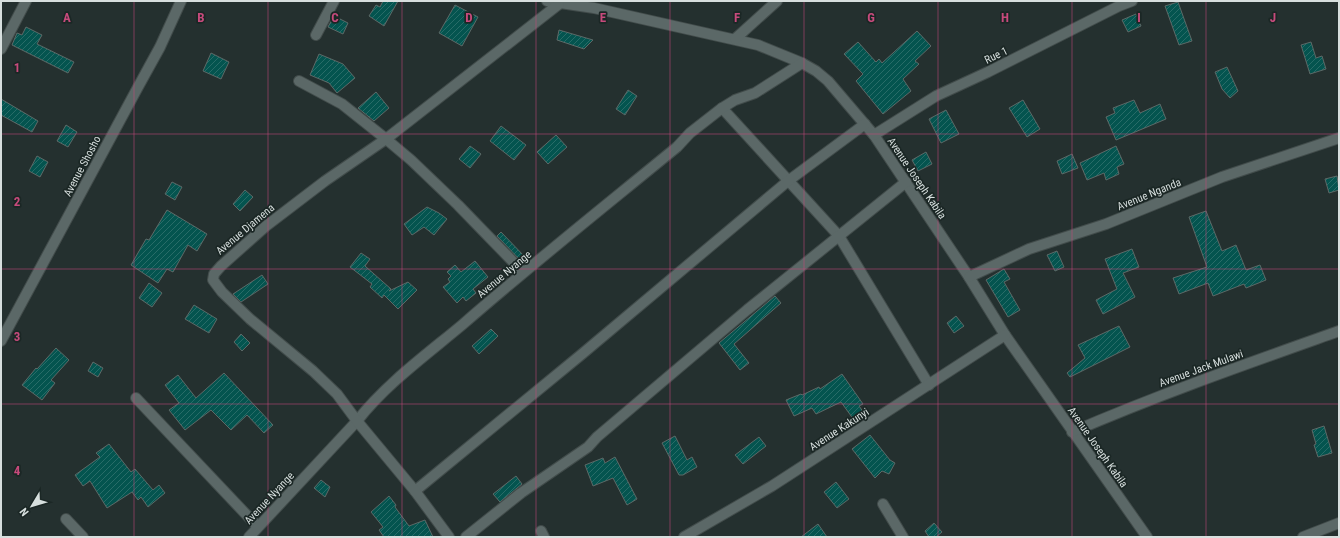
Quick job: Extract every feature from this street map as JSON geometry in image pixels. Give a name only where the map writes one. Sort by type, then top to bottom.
[{"type":"street","points":[[1,49],[26,1]]},
{"type":"street","name":"Avenue Shosho","points":[[1,341],[160,47],[181,1]]},
{"type":"street","points":[[316,35],[334,1]]},
{"type":"street","name":"Avenue Joseph Kabila","points":[[547,1],[559,4],[595,4],[735,39],[772,50],[802,63],[816,71],[828,81],[874,135],[968,276],[1005,335],[1147,537]]},
{"type":"street","points":[[735,39],[778,1]]},
{"type":"street","name":"Rue 1","points":[[874,135],[951,88],[988,72],[1119,6],[1132,1]]},
{"type":"street","name":"Avenue Djamena","points":[[449,537],[415,491],[357,421],[337,394],[313,371],[250,319],[222,292],[213,280],[214,274],[266,226],[325,181],[386,139],[559,4]]},
{"type":"street","name":"Avenue Nyange","points":[[249,537],[357,421],[370,405],[523,272],[722,108],[735,100],[755,92],[802,63]]},
{"type":"street","points":[[299,81],[342,104],[386,139],[458,205],[523,272]]},
{"type":"street","points":[[722,108],[839,236],[929,385]]},
{"type":"street","points":[[415,491],[582,354],[788,181],[865,124]]},
{"type":"street","name":"Avenue Nganda","points":[[968,276],[1029,249],[1106,224],[1222,178],[1339,138]]},
{"type":"street","points":[[466,537],[521,493],[588,447],[597,437],[747,310],[906,182]]},
{"type":"street","name":"Avenue Jack Mulawi","points":[[1072,432],[1122,410],[1339,331]]},
{"type":"street","name":"Avenue Kakunyi","points":[[684,537],[772,486],[1005,335]]},
{"type":"street","points":[[136,398],[258,527]]},
{"type":"street","points":[[883,504],[903,537]]},
{"type":"street","points":[[66,519],[83,537]]},
{"type":"street","points":[[1303,537],[1339,523]]},
{"type":"building","points":[[383,1],[398,1],[384,26],[369,16],[376,5],[380,7]]},
{"type":"building","points":[[1178,2],[1192,41],[1179,45],[1165,6]]},
{"type":"building","points":[[455,5],[478,17],[462,46],[439,33]]},
{"type":"building","points":[[1136,14],[1141,26],[1128,32],[1122,20]]},
{"type":"building","points":[[334,16],[348,23],[343,34],[328,27]]},
{"type":"building","points":[[26,27],[42,35],[37,44],[74,62],[68,73],[12,45],[17,33],[22,35]]},
{"type":"building","points":[[559,30],[593,40],[584,49],[557,40]]},
{"type":"building","points":[[917,31],[931,46],[915,61],[919,64],[903,79],[911,91],[883,114],[856,81],[863,74],[844,54],[858,42],[876,62],[879,59],[882,63]]},
{"type":"building","points":[[1311,42],[1316,58],[1322,56],[1326,69],[1310,74],[1301,45]]},
{"type":"building","points":[[211,53],[229,62],[221,79],[203,71]]},
{"type":"building","points":[[319,54],[343,64],[355,78],[337,93],[329,83],[310,75]]},
{"type":"building","points":[[1227,67],[1238,91],[1230,98],[1222,89],[1215,72]]},
{"type":"building","points":[[628,90],[637,96],[625,115],[616,109]]},
{"type":"building","points":[[376,92],[389,108],[374,121],[358,108]]},
{"type":"building","points":[[1,99],[38,121],[32,132],[1,115]]},
{"type":"building","points":[[1023,100],[1040,129],[1027,137],[1009,108]]},
{"type":"building","points":[[1134,100],[1140,113],[1160,104],[1166,119],[1116,140],[1106,117],[1115,113],[1113,108]]},
{"type":"building","points":[[946,110],[959,134],[941,143],[929,119]]},
{"type":"building","points":[[66,125],[77,132],[68,147],[57,141]]},
{"type":"building","points":[[501,126],[526,145],[514,160],[490,141]]},
{"type":"building","points":[[556,135],[567,147],[548,164],[537,152]]},
{"type":"building","points":[[470,146],[481,154],[470,168],[459,159]]},
{"type":"building","points":[[1116,146],[1124,164],[1117,167],[1119,174],[1106,180],[1104,173],[1087,180],[1080,163]]},
{"type":"building","points":[[926,152],[932,164],[918,171],[912,160]]},
{"type":"building","points":[[1072,154],[1078,168],[1062,174],[1057,161]]},
{"type":"building","points":[[37,156],[48,162],[40,177],[29,171]]},
{"type":"building","points":[[1337,176],[1339,190],[1329,193],[1325,179]]},
{"type":"building","points":[[172,182],[182,187],[175,200],[165,194]]},
{"type":"building","points":[[245,190],[253,197],[240,211],[233,204]]},
{"type":"building","points":[[427,207],[447,219],[434,235],[424,227],[412,235],[404,224]]},
{"type":"building","points":[[167,210],[207,234],[197,251],[188,245],[173,272],[167,269],[158,283],[131,265],[146,239],[149,240]]},
{"type":"building","points":[[1206,211],[1222,251],[1236,245],[1246,270],[1260,265],[1266,280],[1246,288],[1244,284],[1213,296],[1208,283],[1179,294],[1173,278],[1207,267],[1189,217]]},
{"type":"building","points":[[501,232],[525,257],[521,261],[497,236]]},
{"type":"building","points":[[1132,249],[1139,267],[1123,273],[1135,297],[1103,314],[1096,300],[1117,289],[1105,259]]},
{"type":"building","points":[[1057,251],[1064,267],[1055,271],[1047,255]]},
{"type":"building","points":[[361,253],[370,259],[365,266],[391,289],[389,291],[408,282],[417,290],[398,309],[384,295],[382,298],[370,287],[372,284],[350,267]]},
{"type":"building","points":[[475,261],[488,277],[473,289],[476,293],[466,301],[463,297],[457,303],[443,287],[450,282],[448,279],[451,276],[447,272],[455,265],[461,272]]},
{"type":"building","points":[[1004,269],[1010,279],[1004,282],[1020,310],[1008,317],[986,280]]},
{"type":"building","points":[[262,275],[268,284],[241,302],[233,294]]},
{"type":"building","points":[[149,283],[162,293],[152,307],[139,298]]},
{"type":"building","points":[[775,296],[781,303],[734,344],[749,363],[740,370],[719,343]]},
{"type":"building","points":[[194,305],[217,319],[209,333],[185,319]]},
{"type":"building","points":[[956,316],[964,326],[954,333],[947,323]]},
{"type":"building","points":[[1119,326],[1130,347],[1070,377],[1067,373],[1085,358],[1078,345]]},
{"type":"building","points":[[491,329],[498,336],[479,354],[472,346]]},
{"type":"building","points":[[241,334],[250,343],[242,351],[234,342]]},
{"type":"building","points":[[56,348],[69,360],[51,380],[55,383],[42,400],[22,385]]},
{"type":"building","points":[[93,362],[103,368],[98,377],[88,371]]},
{"type":"building","points":[[224,373],[273,425],[264,433],[247,415],[231,430],[211,410],[185,430],[169,410],[179,403],[165,385],[178,375],[196,398]]},
{"type":"building","points":[[842,374],[863,404],[859,406],[864,413],[854,420],[841,402],[816,414],[812,408],[794,416],[786,400],[801,394],[802,395],[819,387],[820,389]]},
{"type":"building","points":[[1324,426],[1332,453],[1318,457],[1314,445],[1316,444],[1312,430]]},
{"type":"building","points":[[870,435],[890,460],[895,463],[889,474],[882,471],[875,478],[852,449]]},
{"type":"building","points":[[675,436],[687,460],[692,457],[697,467],[683,475],[679,475],[662,443]]},
{"type":"building","points":[[759,437],[766,446],[743,464],[735,455]]},
{"type":"building","points":[[109,444],[131,472],[135,469],[153,490],[159,485],[165,493],[148,507],[141,497],[138,500],[132,492],[107,508],[90,481],[83,486],[75,475],[100,457],[96,453]]},
{"type":"building","points":[[615,457],[637,499],[627,505],[613,478],[593,486],[585,465],[603,458],[605,463]]},
{"type":"building","points":[[516,476],[522,484],[500,502],[493,494]]},
{"type":"building","points":[[321,480],[330,487],[325,497],[314,488]]},
{"type":"building","points":[[836,482],[849,499],[837,508],[824,492]]},
{"type":"building","points":[[389,496],[409,526],[425,520],[433,537],[384,537],[379,530],[383,527],[371,512]]},
{"type":"building","points":[[934,523],[942,532],[936,537],[929,537],[925,531]]},
{"type":"building","points":[[818,524],[827,537],[801,537]]}]
